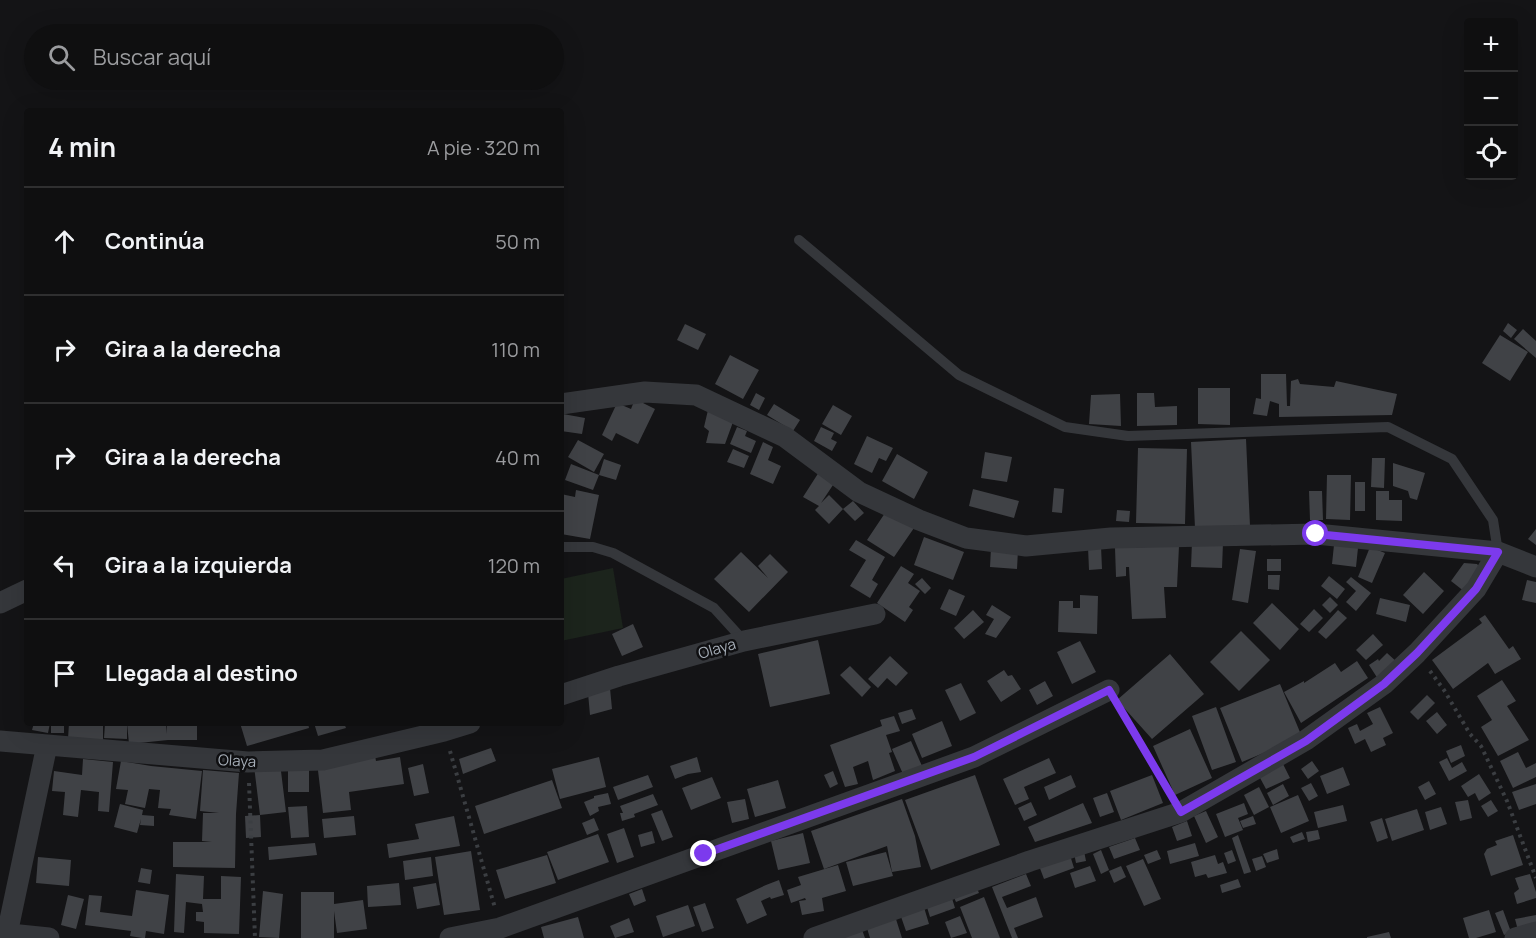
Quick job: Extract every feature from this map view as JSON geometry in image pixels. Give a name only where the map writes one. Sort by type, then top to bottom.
[{"type":"street","points":[[564,404],[645,392],[696,395],[785,437],[859,492],[966,538],[1026,546],[1111,538],[1316,534],[1498,552],[1536,567]]},
{"type":"street","points":[[814,938],[1030,861],[1181,812],[1306,741],[1384,684],[1417,653],[1476,589],[1498,552]]},
{"type":"street","points":[[0,603],[24,591]]},
{"type":"street","name":"Olaya","points":[[564,694],[744,641],[875,614]]},
{"type":"street","points":[[450,938],[500,928],[974,757],[1109,690]]},
{"type":"street","name":"Olaya","points":[[0,741],[248,762],[323,760],[460,726]]},
{"type":"street","points":[[47,745],[3,933],[49,938]]},
{"type":"street","points":[[1515,938],[1536,932]]},
{"type":"lane","points":[[799,240],[959,375],[1065,427],[1128,436],[1388,427],[1452,459],[1493,520],[1498,552]]},
{"type":"lane","points":[[564,547],[593,548],[613,553],[714,608],[744,641]]},
{"type":"path","points":[[1417,653],[1480,746],[1508,801],[1536,878]]},
{"type":"path","points":[[1109,690],[1181,812]]},
{"type":"path","points":[[444,731],[500,928]]},
{"type":"path","points":[[248,762],[255,938]]},
{"type":"shaded area","points":[[613,568],[623,628],[564,640],[564,578]]},
{"type":"building","points":[[1508,323],[1517,330],[1511,338],[1503,331]]},
{"type":"building","points":[[685,324],[706,334],[698,350],[677,340]]},
{"type":"building","points":[[1523,329],[1536,341],[1536,358],[1514,339]]},
{"type":"building","points":[[1500,335],[1528,352],[1510,381],[1482,363]]},
{"type":"building","points":[[730,355],[759,370],[743,399],[715,384]]},
{"type":"building","points":[[1261,374],[1286,374],[1287,406],[1290,406],[1291,381],[1298,379],[1300,384],[1334,387],[1336,381],[1397,394],[1392,415],[1279,417],[1279,404],[1270,401],[1267,416],[1253,414],[1256,398],[1261,399]]},
{"type":"building","points":[[1198,388],[1230,388],[1230,425],[1198,424]]},
{"type":"building","points":[[756,393],[765,398],[759,410],[750,405]]},
{"type":"building","points":[[1137,393],[1154,393],[1155,407],[1177,406],[1177,425],[1137,426]]},
{"type":"building","points":[[1120,394],[1121,426],[1089,424],[1091,395]]},
{"type":"building","points":[[635,399],[655,409],[638,444],[616,433],[612,441],[602,435],[617,403],[631,409]]},
{"type":"building","points":[[774,404],[800,420],[793,431],[767,415]]},
{"type":"building","points":[[833,405],[852,416],[841,435],[822,424]]},
{"type":"building","points":[[708,410],[733,422],[725,444],[706,443],[709,431],[704,427]]},
{"type":"building","points":[[564,414],[585,418],[582,434],[564,431]]},
{"type":"building","points":[[737,427],[747,431],[745,436],[756,441],[751,453],[730,444]]},
{"type":"building","points":[[821,427],[834,433],[831,439],[837,442],[832,451],[814,441]]},
{"type":"building","points":[[867,436],[893,448],[886,461],[879,458],[872,473],[854,464]]},
{"type":"building","points":[[1246,439],[1250,526],[1195,528],[1191,442]]},
{"type":"building","points":[[578,440],[604,454],[594,472],[568,457]]},
{"type":"building","points":[[763,442],[773,447],[768,460],[781,466],[773,484],[750,474]]},
{"type":"building","points":[[1138,448],[1187,449],[1185,524],[1136,523]]},
{"type":"building","points":[[733,449],[749,456],[744,468],[727,462]]},
{"type":"building","points":[[985,452],[1012,457],[1007,482],[981,478]]},
{"type":"building","points":[[897,454],[928,472],[914,499],[882,481]]},
{"type":"building","points":[[1372,458],[1385,458],[1384,488],[1371,487]]},
{"type":"building","points":[[604,459],[621,465],[616,480],[599,475]]},
{"type":"building","points":[[1393,463],[1425,473],[1417,500],[1410,498],[1408,491],[1393,486]]},
{"type":"building","points":[[571,464],[599,475],[593,490],[565,480]]},
{"type":"building","points":[[819,472],[835,482],[821,503],[829,495],[843,509],[829,524],[815,510],[819,506],[803,497]]},
{"type":"building","points":[[1327,475],[1351,475],[1350,520],[1326,519]]},
{"type":"building","points":[[1355,482],[1365,482],[1365,511],[1355,511]]},
{"type":"building","points":[[1054,488],[1064,489],[1062,513],[1052,512]]},
{"type":"building","points":[[973,489],[1019,501],[1014,518],[969,506]]},
{"type":"building","points":[[576,490],[599,495],[590,539],[564,535],[564,495],[575,497]]},
{"type":"building","points":[[1309,491],[1322,491],[1323,520],[1310,520]]},
{"type":"building","points":[[1376,491],[1389,491],[1389,500],[1402,500],[1402,521],[1376,520]]},
{"type":"building","points":[[853,501],[864,513],[855,521],[843,509]]},
{"type":"building","points":[[887,510],[914,528],[894,557],[867,540]]},
{"type":"building","points":[[1117,510],[1130,511],[1129,522],[1116,521]]},
{"type":"building","points":[[1536,529],[1536,545],[1528,539]]},
{"type":"building","points":[[924,537],[964,552],[953,580],[914,565]]},
{"type":"building","points":[[856,540],[885,557],[872,580],[878,584],[870,598],[850,586],[866,560],[849,550]]},
{"type":"building","points":[[1192,542],[1223,543],[1222,568],[1191,567]]},
{"type":"building","points":[[1334,545],[1358,548],[1356,567],[1332,564]]},
{"type":"building","points":[[1101,546],[1102,569],[1089,570],[1088,547]]},
{"type":"building","points":[[1179,546],[1177,587],[1164,587],[1166,618],[1132,619],[1129,567],[1126,567],[1126,576],[1116,577],[1115,548]]},
{"type":"building","points":[[1370,547],[1385,553],[1372,583],[1358,577]]},
{"type":"building","points":[[991,548],[1018,550],[1017,569],[990,567]]},
{"type":"building","points":[[1240,549],[1256,551],[1248,603],[1232,600]]},
{"type":"building","points":[[741,552],[768,578],[758,566],[770,554],[788,572],[749,612],[714,579]]},
{"type":"building","points":[[1267,559],[1281,559],[1281,571],[1267,571]]},
{"type":"building","points":[[1464,563],[1477,564],[1481,569],[1465,592],[1451,581]]},
{"type":"building","points":[[901,566],[914,574],[908,583],[920,591],[909,607],[913,610],[905,622],[877,603]]},
{"type":"building","points":[[1424,572],[1444,591],[1423,614],[1403,595]]},
{"type":"building","points":[[1268,575],[1280,575],[1279,590],[1268,589]]},
{"type":"building","points":[[1329,576],[1345,589],[1337,599],[1321,586]]},
{"type":"building","points":[[1351,577],[1371,593],[1356,611],[1346,602],[1356,591],[1346,582]]},
{"type":"building","points":[[922,578],[931,588],[925,594],[915,584]]},
{"type":"building","points":[[1527,580],[1536,582],[1536,603],[1522,600]]},
{"type":"building","points":[[949,589],[965,596],[956,616],[940,609]]},
{"type":"building","points":[[1080,595],[1098,596],[1097,634],[1058,632],[1059,601],[1073,601],[1073,608],[1080,608]]},
{"type":"building","points":[[1330,597],[1338,605],[1330,613],[1322,605]]},
{"type":"building","points":[[1380,598],[1410,605],[1406,622],[1376,614]]},
{"type":"building","points":[[1272,603],[1299,629],[1280,650],[1253,623]]},
{"type":"building","points":[[992,605],[1011,617],[996,638],[985,634],[994,619],[986,615]]},
{"type":"building","points":[[1314,609],[1323,618],[1309,632],[1300,624]]},
{"type":"building","points":[[973,610],[984,622],[964,639],[954,628]]},
{"type":"building","points":[[1338,610],[1347,618],[1326,639],[1318,632]]},
{"type":"building","points":[[1485,615],[1509,649],[1513,646],[1521,659],[1495,674],[1488,663],[1453,689],[1432,660],[1482,623],[1479,619]]},
{"type":"building","points":[[633,624],[643,647],[622,656],[612,634]]},
{"type":"building","points":[[1241,631],[1270,660],[1239,691],[1210,662]]},
{"type":"building","points":[[1373,634],[1383,645],[1366,660],[1356,650]]},
{"type":"building","points":[[818,640],[830,694],[770,707],[758,654]]},
{"type":"building","points":[[1080,641],[1096,672],[1072,684],[1057,652]]},
{"type":"building","points":[[1387,653],[1398,663],[1378,679],[1369,665],[1378,659],[1379,661]]},
{"type":"building","points":[[1170,654],[1204,694],[1152,739],[1117,700]]},
{"type":"building","points":[[890,656],[908,673],[896,686],[887,678],[878,688],[868,679]]},
{"type":"building","points":[[1357,661],[1368,678],[1301,723],[1284,692],[1304,681],[1304,683],[1335,663],[1341,672]]},
{"type":"building","points":[[850,666],[871,687],[862,697],[840,675]]},
{"type":"building","points":[[1004,670],[1008,676],[1012,675],[1021,689],[1001,702],[987,681]]},
{"type":"building","points":[[1502,680],[1516,701],[1507,706],[1529,740],[1498,756],[1481,727],[1492,720],[1477,696]]},
{"type":"building","points":[[1045,681],[1053,696],[1037,705],[1029,690]]},
{"type":"building","points":[[961,683],[976,713],[960,721],[945,690]]},
{"type":"building","points":[[1280,684],[1302,737],[1242,762],[1220,708]]},
{"type":"building","points":[[610,688],[612,709],[590,715],[588,693]]},
{"type":"building","points":[[1427,695],[1435,703],[1418,720],[1410,712]]},
{"type":"building","points":[[1216,707],[1236,762],[1212,770],[1192,716]]},
{"type":"building","points":[[1380,707],[1393,733],[1383,738],[1386,745],[1371,752],[1365,739],[1355,744],[1348,728],[1357,724],[1360,731],[1373,724],[1367,713]]},
{"type":"building","points":[[912,709],[916,719],[902,724],[898,713]]},
{"type":"building","points":[[1437,712],[1447,725],[1437,734],[1426,721]]},
{"type":"building","points":[[894,716],[900,731],[886,735],[895,771],[873,780],[868,761],[853,767],[858,784],[845,787],[830,745],[882,726],[880,720]]},
{"type":"building","points":[[942,721],[952,746],[922,758],[912,734]]},
{"type":"building","points":[[33,726],[49,726],[48,733],[32,730]]},
{"type":"building","points":[[51,726],[64,726],[64,733],[51,733]]},
{"type":"building","points":[[69,726],[103,726],[103,740],[68,739]]},
{"type":"building","points":[[105,726],[127,726],[127,739],[104,738]]},
{"type":"building","points":[[127,726],[166,726],[167,734],[167,726],[197,726],[197,740],[129,744]]},
{"type":"building","points":[[241,726],[309,726],[309,728],[247,746]]},
{"type":"building","points":[[315,726],[345,726],[346,728],[318,736]]},
{"type":"building","points":[[1190,729],[1212,778],[1175,795],[1153,746]]},
{"type":"building","points":[[911,741],[922,766],[903,774],[892,749]]},
{"type":"building","points":[[1461,745],[1465,756],[1451,763],[1446,751]]},
{"type":"building","points":[[491,748],[496,761],[463,774],[459,759]]},
{"type":"building","points":[[1518,752],[1526,768],[1536,763],[1536,777],[1513,788],[1500,761]]},
{"type":"building","points":[[375,756],[376,761],[400,757],[404,784],[349,792],[351,810],[323,813],[317,762]]},
{"type":"building","points":[[599,757],[606,787],[560,799],[552,769]]},
{"type":"building","points":[[697,757],[701,772],[675,779],[670,766]]},
{"type":"building","points":[[1049,758],[1056,773],[1024,787],[1029,799],[1015,805],[1003,779]]},
{"type":"building","points":[[1447,758],[1452,768],[1462,762],[1467,771],[1449,781],[1439,762]]},
{"type":"building","points":[[83,759],[113,762],[109,812],[98,811],[99,792],[81,790],[78,817],[63,815],[65,792],[52,791],[54,771],[82,775]]},
{"type":"building","points":[[121,761],[202,771],[196,819],[169,815],[171,809],[158,808],[160,790],[149,789],[145,808],[125,804],[128,790],[116,789]]},
{"type":"building","points":[[1312,761],[1319,771],[1308,779],[1301,769]]},
{"type":"building","points":[[280,763],[286,812],[260,815],[254,766]]},
{"type":"building","points":[[423,764],[429,793],[414,796],[408,768]]},
{"type":"building","points":[[1283,764],[1290,778],[1266,789],[1259,776]]},
{"type":"building","points":[[1343,767],[1350,785],[1327,794],[1320,776]]},
{"type":"building","points":[[288,769],[309,769],[309,792],[288,792]]},
{"type":"building","points":[[203,770],[239,773],[235,868],[173,867],[173,842],[212,842],[202,841],[203,813],[219,813],[200,811]]},
{"type":"building","points":[[833,771],[838,784],[830,788],[824,775]]},
{"type":"building","points":[[1479,774],[1491,793],[1479,801],[1475,793],[1468,797],[1461,786]]},
{"type":"building","points":[[648,775],[653,787],[618,800],[613,787]]},
{"type":"building","points":[[975,775],[1000,845],[931,870],[905,800]]},
{"type":"building","points":[[1071,775],[1076,787],[1049,800],[1044,787]]},
{"type":"building","points":[[1152,775],[1163,803],[1121,820],[1110,791]]},
{"type":"building","points":[[712,777],[721,798],[691,810],[682,788]]},
{"type":"building","points":[[552,780],[562,808],[484,834],[475,806]]},
{"type":"building","points":[[778,780],[786,808],[755,817],[747,789]]},
{"type":"building","points":[[1429,781],[1436,794],[1425,800],[1418,787]]},
{"type":"building","points":[[1311,783],[1318,796],[1309,801],[1301,788]]},
{"type":"building","points":[[1283,784],[1289,796],[1273,805],[1267,793]]},
{"type":"building","points":[[1536,784],[1536,804],[1519,810],[1512,792]]},
{"type":"building","points":[[1259,787],[1269,807],[1254,815],[1244,795]]},
{"type":"building","points":[[608,793],[611,804],[598,807],[599,811],[590,816],[584,802],[594,796]]},
{"type":"building","points":[[1107,793],[1114,812],[1100,817],[1093,798]]},
{"type":"building","points":[[653,794],[658,805],[622,821],[620,813],[623,813],[620,806]]},
{"type":"building","points":[[1298,795],[1309,821],[1281,833],[1270,807]]},
{"type":"building","points":[[745,799],[749,819],[732,823],[727,802]]},
{"type":"building","points":[[902,799],[915,836],[921,867],[892,872],[887,846],[824,869],[811,831]]},
{"type":"building","points":[[1468,800],[1472,818],[1460,821],[1455,802]]},
{"type":"building","points":[[1491,800],[1498,811],[1488,817],[1481,806]]},
{"type":"building","points":[[1031,802],[1037,815],[1024,821],[1018,808]]},
{"type":"building","points":[[1083,803],[1092,823],[1035,842],[1028,827]]},
{"type":"building","points":[[1244,803],[1248,814],[1238,818],[1243,830],[1225,837],[1216,814]]},
{"type":"building","points":[[120,804],[143,810],[142,815],[154,816],[154,826],[140,825],[141,819],[137,833],[114,827]]},
{"type":"building","points":[[1343,805],[1347,821],[1318,828],[1314,812]]},
{"type":"building","points":[[307,806],[309,837],[291,838],[288,807]]},
{"type":"building","points":[[1441,807],[1447,824],[1430,830],[1425,812]]},
{"type":"building","points":[[1417,809],[1424,830],[1392,841],[1385,819]]},
{"type":"building","points":[[662,810],[673,837],[662,841],[651,814]]},
{"type":"building","points":[[1206,811],[1218,837],[1206,843],[1194,816]]},
{"type":"building","points":[[260,815],[261,837],[246,838],[245,816]]},
{"type":"building","points":[[354,816],[356,835],[324,838],[322,819]]},
{"type":"building","points":[[454,816],[460,846],[389,858],[387,844],[419,839],[415,824]]},
{"type":"building","points":[[1253,816],[1256,824],[1243,828],[1240,821]]},
{"type":"building","points":[[594,818],[599,830],[587,835],[582,823]]},
{"type":"building","points":[[1382,818],[1388,838],[1377,842],[1370,822]]},
{"type":"building","points":[[1187,821],[1192,836],[1177,841],[1172,827]]},
{"type":"building","points":[[624,828],[634,857],[617,863],[607,834]]},
{"type":"building","points":[[1318,830],[1320,839],[1308,842],[1306,832]]},
{"type":"building","points":[[652,831],[655,843],[641,847],[638,835]]},
{"type":"building","points":[[1302,832],[1305,839],[1293,843],[1290,837]]},
{"type":"building","points":[[803,833],[810,863],[778,870],[771,841]]},
{"type":"building","points":[[598,834],[609,862],[558,880],[547,852]]},
{"type":"building","points":[[1238,835],[1251,872],[1244,874],[1232,838]]},
{"type":"building","points":[[1513,835],[1523,865],[1491,876],[1484,854],[1487,849],[1497,845],[1495,841]]},
{"type":"building","points":[[1135,838],[1140,850],[1114,859],[1109,847]]},
{"type":"building","points":[[315,843],[317,855],[269,860],[268,847]]},
{"type":"building","points":[[1195,843],[1199,856],[1170,864],[1167,851]]},
{"type":"building","points":[[1277,849],[1279,859],[1267,863],[1263,854]]},
{"type":"building","points":[[1101,850],[1109,870],[1101,874],[1093,854]]},
{"type":"building","points":[[1157,850],[1161,859],[1148,864],[1144,855]]},
{"type":"building","points":[[1232,850],[1236,861],[1228,864],[1224,853]]},
{"type":"building","points":[[471,851],[480,910],[444,915],[435,857]]},
{"type":"building","points":[[1084,851],[1086,861],[1076,863],[1074,853]]},
{"type":"building","points":[[886,852],[893,876],[853,886],[846,862]]},
{"type":"building","points":[[1069,852],[1074,868],[1044,879],[1038,863]]},
{"type":"building","points":[[547,855],[556,883],[505,899],[496,870]]},
{"type":"building","points":[[1215,855],[1218,864],[1223,862],[1227,873],[1208,878],[1206,874],[1195,877],[1191,862]]},
{"type":"building","points":[[1262,856],[1266,867],[1256,871],[1252,859]]},
{"type":"building","points":[[38,857],[71,860],[69,886],[36,883]]},
{"type":"building","points":[[431,857],[433,876],[405,880],[403,861]]},
{"type":"building","points":[[1143,859],[1161,899],[1144,906],[1126,866]]},
{"type":"building","points":[[838,865],[846,891],[822,898],[824,911],[802,915],[799,901],[806,900],[805,898],[791,903],[787,890],[801,885],[798,877]]},
{"type":"building","points":[[1090,866],[1096,881],[1075,888],[1070,873]]},
{"type":"building","points":[[1121,866],[1126,877],[1114,883],[1109,871]]},
{"type":"building","points":[[141,868],[152,870],[150,884],[138,882]]},
{"type":"building","points":[[176,874],[204,876],[203,899],[221,899],[221,876],[241,877],[239,934],[204,933],[204,922],[196,921],[196,912],[203,912],[202,904],[186,902],[184,933],[174,932]]},
{"type":"building","points":[[1026,874],[1031,886],[1002,897],[1007,908],[1036,897],[1043,917],[1014,928],[1018,938],[1012,938],[992,887]]},
{"type":"building","points":[[1530,874],[1536,898],[1517,904],[1514,893],[1519,889],[1515,878]]},
{"type":"building","points":[[1238,879],[1241,887],[1222,893],[1220,885]]},
{"type":"building","points":[[779,880],[784,895],[761,901],[767,915],[747,924],[736,899]]},
{"type":"building","points":[[399,883],[401,905],[368,907],[367,886]]},
{"type":"building","points":[[436,883],[440,905],[417,909],[413,887]]},
{"type":"building","points":[[975,884],[979,893],[956,902],[952,893]]},
{"type":"building","points":[[642,889],[646,901],[634,906],[629,894]]},
{"type":"building","points":[[136,890],[169,895],[164,934],[146,931],[145,938],[142,938],[130,936],[131,931],[85,925],[89,895],[102,896],[100,912],[132,916]]},
{"type":"building","points":[[263,891],[283,894],[279,938],[259,937]]},
{"type":"building","points":[[301,892],[334,892],[334,904],[363,900],[367,929],[337,933],[334,911],[334,938],[301,938]]},
{"type":"building","points":[[68,895],[84,899],[76,929],[61,925]]},
{"type":"building","points":[[951,895],[955,908],[930,917],[926,904]]},
{"type":"building","points":[[984,897],[1000,938],[972,938],[960,907]]},
{"type":"building","points":[[705,903],[714,928],[702,932],[693,907]]},
{"type":"building","points":[[923,904],[929,924],[906,931],[899,911]]},
{"type":"building","points":[[688,905],[695,926],[663,937],[656,916]]},
{"type":"building","points":[[1489,910],[1496,932],[1469,938],[1463,918]]},
{"type":"building","points":[[1503,910],[1511,932],[1504,935],[1495,913]]},
{"type":"building","points":[[1536,915],[1536,930],[1519,934],[1515,919]]},
{"type":"building","points":[[895,916],[902,938],[870,938],[866,925]]},
{"type":"building","points":[[960,916],[967,933],[951,938],[945,922]]},
{"type":"building","points":[[578,917],[584,938],[544,938],[541,927]]},
{"type":"building","points":[[629,918],[634,932],[615,938],[610,926]]},
{"type":"building","points":[[861,927],[865,938],[833,938]]},
{"type":"building","points":[[1389,932],[1391,938],[1367,938],[1367,937]]},
{"type":"route","points":[[704,854],[974,757],[1109,690],[1181,812],[1306,741],[1384,684],[1417,653],[1476,589],[1498,552],[1316,534]]}]
